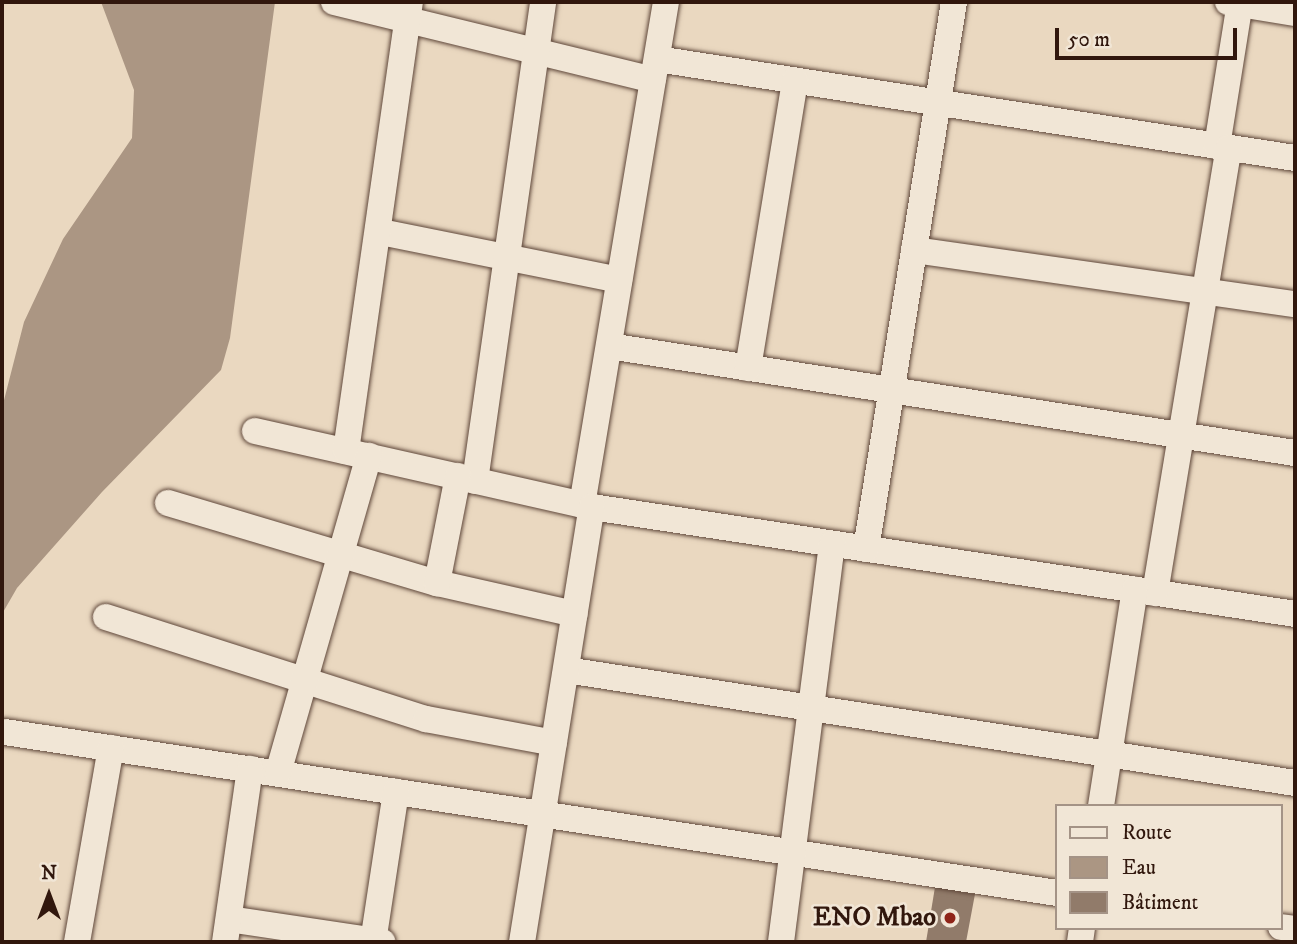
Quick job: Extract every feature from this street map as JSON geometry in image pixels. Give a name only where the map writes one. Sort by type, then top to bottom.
[{"type":"street","points":[[334,2],[408,12],[534,55],[655,70],[795,81],[1295,158]]},
{"type":"street","points":[[437,583],[467,479],[510,258],[534,55],[543,2]]},
{"type":"street","points":[[522,942],[575,614],[608,346],[666,2]]},
{"type":"street","points":[[866,549],[954,2]]},
{"type":"street","points":[[1101,804],[1109,754],[1182,435],[1205,291],[1223,147],[1236,2],[1295,13]]},
{"type":"street","points":[[278,774],[341,554],[357,454],[408,12]]},
{"type":"street","points":[[748,368],[795,81]]},
{"type":"street","points":[[381,232],[620,280]]},
{"type":"street","points":[[914,250],[1295,304]]},
{"type":"street","points":[[608,346],[1295,453]]},
{"type":"street","points":[[256,431],[587,506],[1295,614]]},
{"type":"street","points":[[168,503],[437,583],[575,614]]},
{"type":"street","points":[[780,942],[832,544]]},
{"type":"street","points":[[106,617],[426,719],[554,743]]},
{"type":"street","points":[[566,670],[1295,783]]},
{"type":"street","points":[[5,732],[1056,892]]},
{"type":"street","points":[[78,942],[111,748]]},
{"type":"street","points":[[250,769],[227,931],[376,942],[396,792]]},
{"type":"water","points":[[101,2],[275,2],[230,338],[221,370],[102,492],[17,588],[2,614],[2,408],[24,322],[63,239],[132,138],[134,90]]},
{"type":"building","name":"ENO Mbao","points":[[935,887],[975,894],[966,942],[926,942]]},
{"type":"place","name":"ENO Mbao","points":[[950,918]]}]
